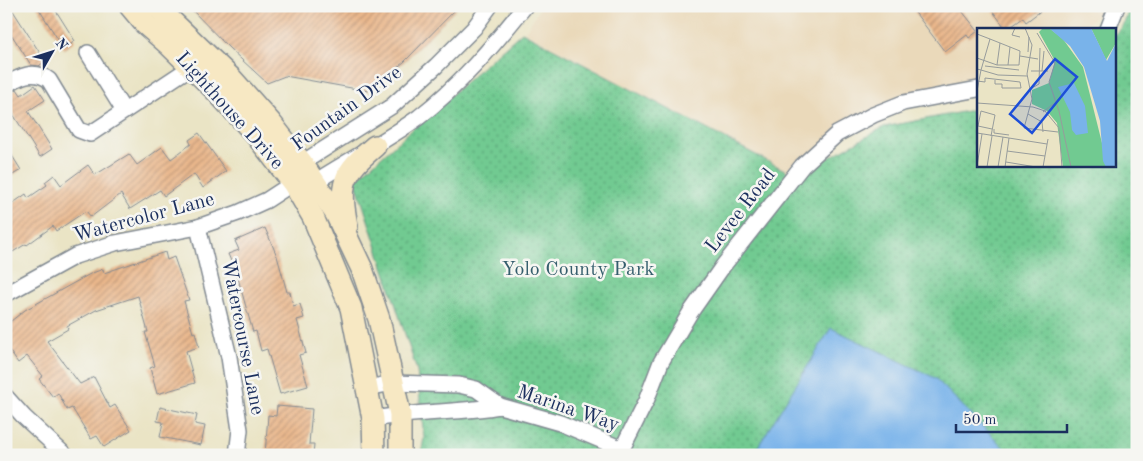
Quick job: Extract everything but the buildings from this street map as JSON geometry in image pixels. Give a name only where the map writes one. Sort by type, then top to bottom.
[{"type":"street","name":"Lighthouse Drive","points":[[130,6],[145,24],[191,67],[256,135],[292,183],[313,217],[351,308],[373,419],[374,455]]},
{"type":"street","name":"Lighthouse Drive","points":[[156,6],[238,86],[271,122],[302,163],[336,214],[362,269],[379,319],[400,414],[400,455]]},
{"type":"street","name":"Fountain Drive","points":[[490,6],[474,28],[392,106],[302,163],[292,183],[314,182],[375,146],[419,116],[455,85],[493,45],[525,6]]},
{"type":"street","points":[[1108,28],[1117,6]]},
{"type":"street","points":[[88,53],[124,111]]},
{"type":"street","points":[[6,85],[25,75],[42,74],[49,80],[79,130],[90,134],[191,67]]},
{"type":"street","name":"Levee Road","points":[[621,452],[646,401],[661,362],[690,313],[723,266],[802,166],[837,134],[873,115],[903,103],[977,89]]},
{"type":"street","points":[[350,243],[342,200],[345,182],[354,164],[375,146]]},
{"type":"street","name":"Watercolor Lane","points":[[6,294],[75,256],[115,243],[198,227],[238,213],[267,200],[292,183]]},
{"type":"street","name":"Watercourse Lane","points":[[198,227],[229,357],[240,430],[237,455]]},
{"type":"street","name":"Marina Way","points":[[367,388],[393,383],[459,384],[476,389],[500,406],[560,423],[621,452]]},
{"type":"street","points":[[6,397],[24,417],[65,455]]},
{"type":"street","name":"Marina Way","points":[[373,419],[400,414],[475,410],[500,406]]},
{"type":"shaded area","points":[[541,6],[1106,6],[1104,12],[1080,28],[977,28],[977,84],[888,103],[784,172],[525,32]]},
{"type":"green space","name":"Yolo County Park","points":[[1130,6],[1137,6],[1137,455],[421,455],[424,438],[417,371],[355,180],[522,32],[796,176],[884,127],[977,109],[977,166],[1116,166],[1116,34],[1125,21]]},
{"type":"water","points":[[831,328],[935,378],[1011,455],[753,455]]}]
